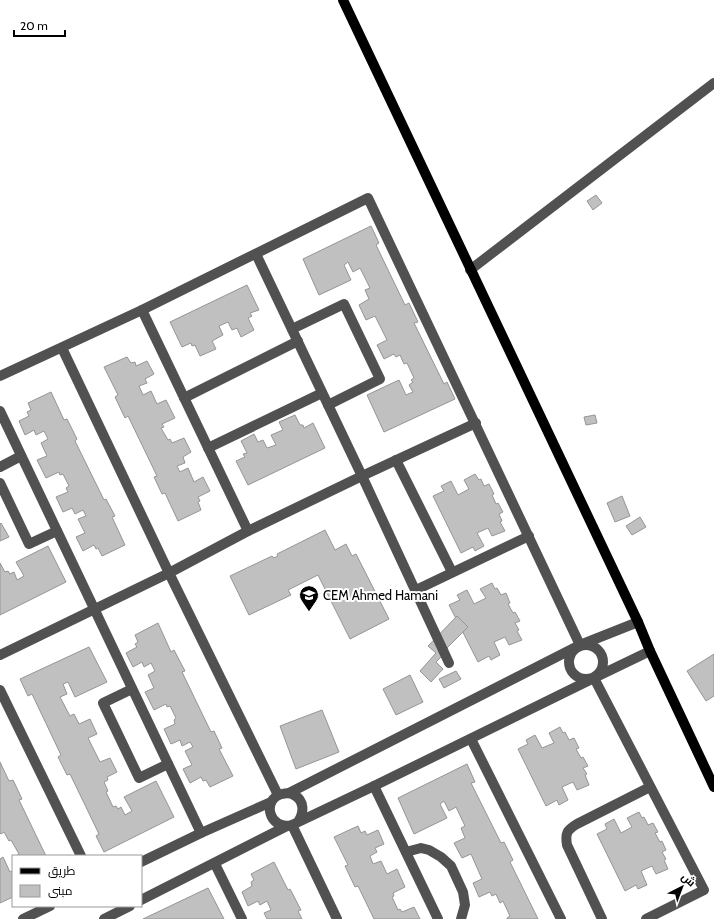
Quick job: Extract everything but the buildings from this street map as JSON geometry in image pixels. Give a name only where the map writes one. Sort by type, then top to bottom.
[{"type":"main road","points":[[343,0],[638,622],[650,651],[714,787]]},
{"type":"street","points":[[470,270],[714,83]]},
{"type":"street","points":[[0,376],[142,310],[368,198],[476,423],[580,646]]},
{"type":"street","points":[[256,254],[416,590],[449,663]]},
{"type":"street","points":[[292,329],[344,304],[380,379],[328,405]]},
{"type":"street","points":[[142,310],[248,531]]},
{"type":"street","points":[[184,398],[298,341]]},
{"type":"street","points":[[62,348],[169,573],[278,795]]},
{"type":"street","points":[[208,448],[322,393]]},
{"type":"street","points":[[0,411],[201,833]]},
{"type":"street","points":[[0,655],[169,573],[248,531],[476,423]]},
{"type":"street","points":[[0,467],[22,456]]},
{"type":"street","points":[[396,460],[452,572]]},
{"type":"street","points":[[0,484],[29,544],[57,531]]},
{"type":"street","points":[[416,590],[529,536]]},
{"type":"street","points":[[142,862],[271,802],[278,795],[289,793],[580,646],[585,644],[597,648],[603,658],[602,670],[594,678],[582,679],[573,673],[568,663],[571,653],[575,648],[638,622]]},
{"type":"street","points":[[142,900],[292,824],[374,786],[650,651]]},
{"type":"street","points":[[594,678],[704,890],[646,919]]},
{"type":"street","points":[[132,689],[103,703],[139,778],[168,764]]},
{"type":"street","points":[[0,690],[81,855]]},
{"type":"street","points":[[471,739],[561,919]]},
{"type":"street","points":[[374,786],[438,919]]},
{"type":"street","points":[[602,919],[567,844],[566,835],[570,828],[577,824],[650,787]]},
{"type":"street","points":[[271,802],[270,814],[272,819],[282,826],[292,824],[301,818],[303,808],[302,802],[294,795],[289,793]]},
{"type":"street","points":[[292,824],[337,919]]},
{"type":"street","points":[[406,852],[421,848],[429,850],[441,857],[450,866],[463,892],[465,905],[461,919]]},
{"type":"street","points":[[215,864],[242,919]]},
{"type":"street","points":[[23,919],[48,907]]},
{"type":"street","points":[[105,907],[108,918],[128,907]]},
{"type":"place","name":"CEM Ahmed Hamani","points":[[309,612]]}]
